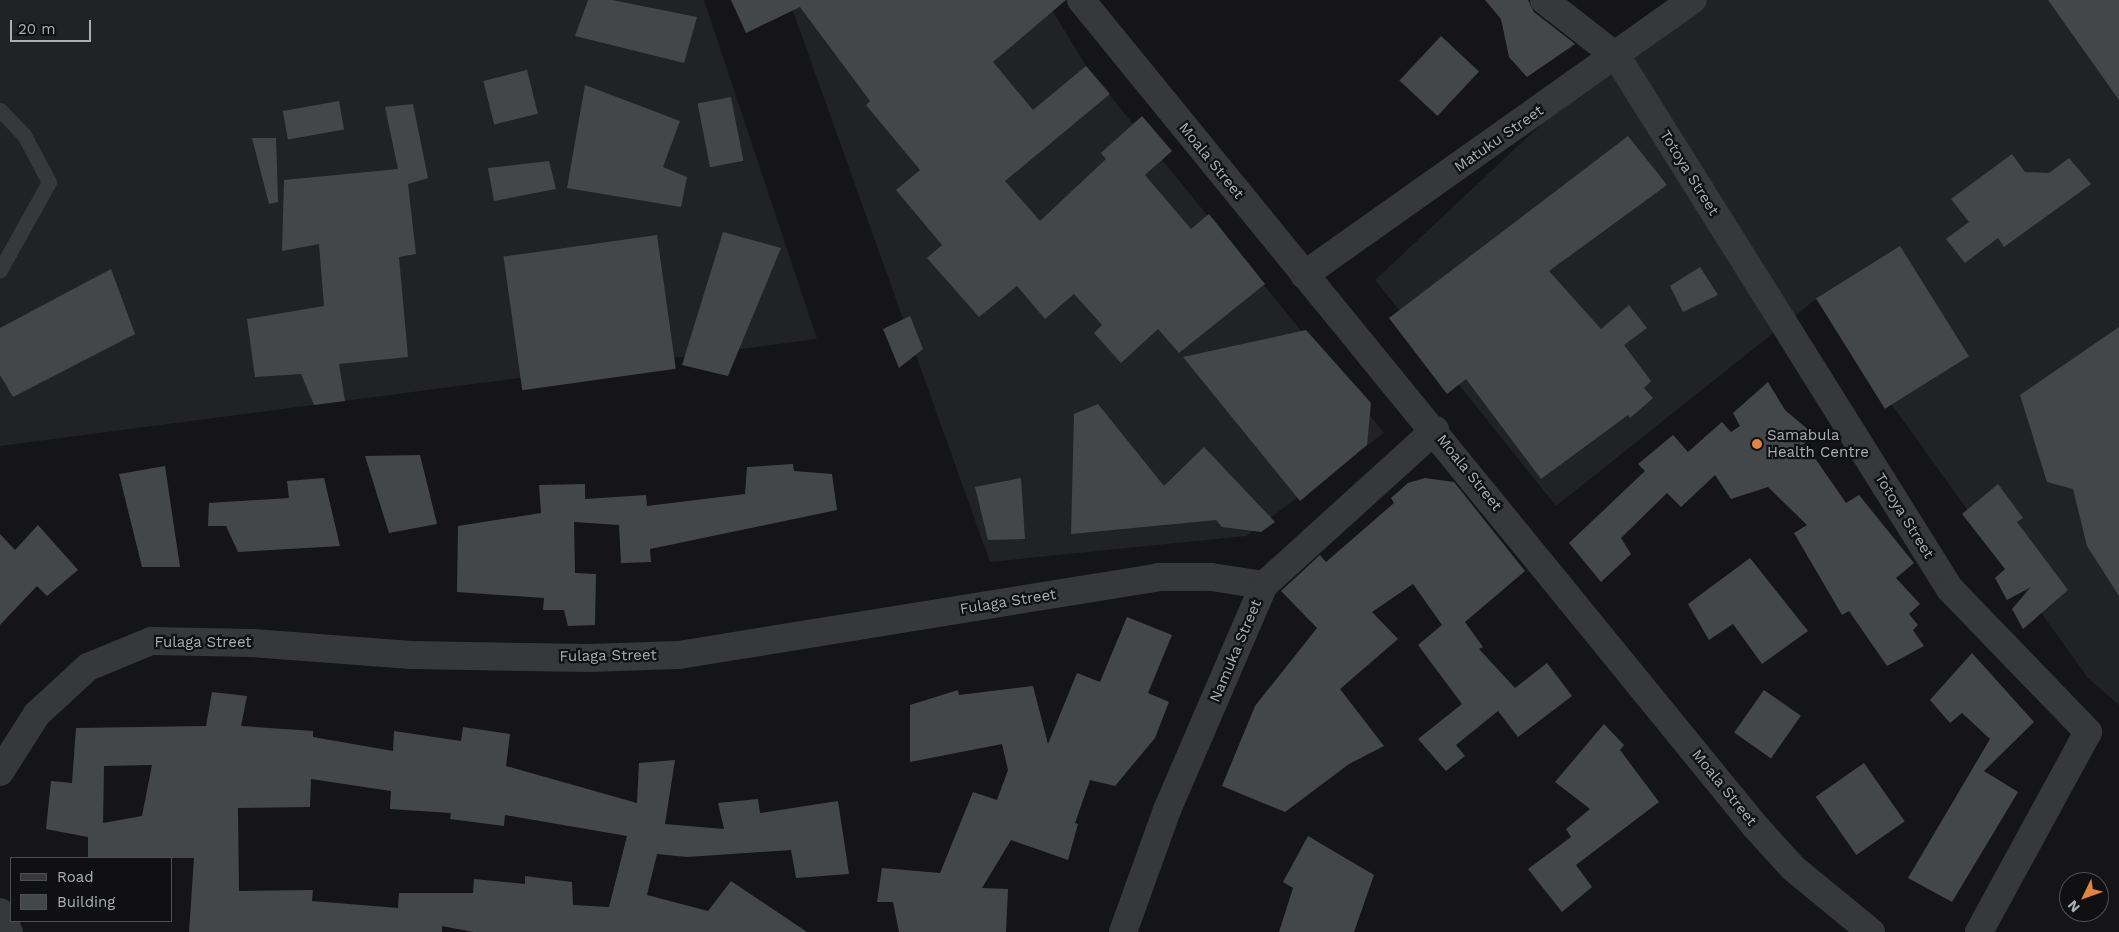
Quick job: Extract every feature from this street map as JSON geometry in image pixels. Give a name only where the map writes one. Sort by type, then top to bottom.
[{"type":"street","name":"Moala Street","points":[[1081,0],[1304,275],[1435,430],[1754,825],[1793,868],[1872,932]]},
{"type":"street","name":"Totoya Street","points":[[1544,0],[1616,57],[1950,589],[2088,732],[1980,932]]},
{"type":"street","name":"Matuku Street","points":[[1304,275],[1616,57],[1693,0]]},
{"type":"street","name":"Namuka Street","points":[[1123,932],[1167,810],[1264,585],[1435,430]]},
{"type":"street","name":"Fulaga Street","points":[[0,772],[36,714],[88,667],[151,641],[252,643],[411,655],[588,658],[679,655],[1158,578],[1211,577],[1264,585]]},
{"type":"street","points":[[0,912],[8,932]]},
{"type":"lane","points":[[0,110],[24,135],[49,182],[0,270]]},
{"type":"shaded area","points":[[0,0],[704,0],[817,339],[0,446]]},
{"type":"shaded area","points":[[789,0],[1046,0],[1086,66],[1384,433],[1246,536],[990,562]]},
{"type":"shaded area","points":[[1674,0],[2119,0],[2119,705],[2088,678],[1816,299],[1556,506],[1375,280]]},
{"type":"building","points":[[588,0],[612,0],[697,17],[684,63],[575,36]]},
{"type":"building","points":[[731,0],[1066,0],[993,62],[1033,110],[1086,66],[1110,94],[1005,181],[1040,221],[1106,159],[1101,153],[1142,116],[1172,151],[1145,175],[1191,229],[1209,214],[1265,284],[1179,353],[1158,329],[1121,363],[1094,333],[1102,325],[1074,294],[1045,319],[1017,286],[979,317],[927,258],[942,245],[896,190],[920,170],[866,105],[870,101],[800,7],[746,33]]},
{"type":"building","points":[[1485,0],[1528,0],[1534,12],[1575,44],[1527,77],[1509,57],[1501,19]]},
{"type":"building","points":[[2048,0],[2119,0],[2119,100]]},
{"type":"building","points":[[1441,36],[1479,71],[1437,116],[1399,81]]},
{"type":"building","points":[[527,70],[538,114],[494,125],[483,81]]},
{"type":"building","points":[[585,85],[680,121],[663,167],[687,177],[681,207],[567,188]]},
{"type":"building","points":[[731,97],[743,161],[710,167],[698,103]]},
{"type":"building","points":[[339,101],[344,130],[288,139],[283,111]]},
{"type":"building","points":[[413,104],[428,178],[408,184],[416,254],[399,257],[408,357],[339,364],[345,401],[314,405],[301,374],[255,377],[247,319],[324,306],[319,244],[282,251],[284,180],[398,169],[385,107]]},
{"type":"building","points":[[1628,136],[1667,185],[1549,271],[1601,329],[1629,305],[1647,328],[1624,345],[1651,381],[1644,388],[1653,398],[1630,418],[1628,415],[1541,479],[1466,379],[1447,394],[1389,318]]},
{"type":"building","points":[[252,138],[276,138],[278,202],[269,204]]},
{"type":"building","points":[[2012,154],[2025,172],[2049,173],[2069,158],[2091,184],[2004,247],[1998,238],[1965,263],[1946,239],[1969,222],[1951,199]]},
{"type":"building","points":[[549,161],[556,189],[494,201],[488,168]]},
{"type":"building","points":[[723,232],[781,248],[728,376],[682,365]]},
{"type":"building","points":[[657,235],[676,369],[522,390],[504,257]]},
{"type":"building","points":[[1900,246],[1969,356],[1885,409],[1816,298]]},
{"type":"building","points":[[1700,267],[1718,295],[1683,312],[1670,286]]},
{"type":"building","points":[[111,269],[135,334],[13,397],[0,375],[0,328]]},
{"type":"building","points":[[910,316],[923,349],[899,368],[883,329]]},
{"type":"building","points":[[2119,327],[2119,596],[2087,546],[2073,489],[2047,482],[2020,395]]},
{"type":"building","points":[[1306,330],[1371,403],[1367,445],[1300,501],[1183,357]]},
{"type":"building","points":[[1768,382],[1785,410],[1811,432],[1801,438],[1846,503],[1859,495],[1914,563],[1896,578],[1920,604],[1909,614],[1918,625],[1913,630],[1924,646],[1887,666],[1849,611],[1842,615],[1794,533],[1807,525],[1768,487],[1731,499],[1715,475],[1681,507],[1667,493],[1621,538],[1631,554],[1601,582],[1569,543],[1645,471],[1638,464],[1673,435],[1688,452],[1722,422],[1731,432],[1740,426],[1733,413]]},
{"type":"building","points":[[1098,404],[1164,486],[1204,447],[1275,522],[1261,532],[1222,527],[1216,520],[1071,534],[1074,414]]},
{"type":"building","points":[[420,455],[437,524],[389,533],[365,456]]},
{"type":"building","points":[[793,464],[794,471],[832,474],[837,510],[650,549],[651,562],[621,563],[619,525],[574,522],[575,573],[596,574],[595,625],[568,626],[564,610],[543,610],[544,598],[457,592],[458,526],[541,513],[539,485],[585,484],[585,499],[646,495],[647,506],[745,494],[747,467]]},
{"type":"building","points":[[165,466],[180,567],[142,567],[119,474]]},
{"type":"building","points":[[324,478],[340,546],[238,552],[226,526],[208,526],[209,503],[289,498],[287,481]]},
{"type":"building","points":[[1021,478],[1025,539],[988,540],[975,487]]},
{"type":"building","points":[[1425,478],[1454,482],[1525,571],[1465,622],[1483,647],[1479,649],[1515,688],[1547,663],[1572,696],[1518,737],[1498,711],[1456,745],[1465,756],[1446,771],[1418,739],[1462,704],[1418,645],[1442,625],[1413,584],[1372,612],[1398,639],[1340,689],[1384,746],[1349,764],[1285,812],[1222,786],[1255,706],[1317,628],[1281,591],[1320,555],[1326,562],[1394,503],[1391,498],[1408,483]]},
{"type":"building","points":[[1998,484],[2023,518],[2017,522],[2068,590],[2023,629],[2012,609],[2031,587],[2007,600],[1995,578],[2005,569],[1962,514]]},
{"type":"building","points":[[38,525],[78,570],[47,596],[37,586],[0,625],[0,534],[15,550]]},
{"type":"building","points":[[1750,558],[1808,631],[1762,664],[1733,624],[1709,640],[1688,604]]},
{"type":"building","points":[[1127,617],[1172,635],[1148,693],[1169,702],[1155,738],[1115,786],[1090,780],[1075,823],[1078,824],[1068,860],[1011,840],[982,888],[1008,889],[1006,932],[899,932],[893,902],[877,902],[882,868],[940,873],[973,792],[997,800],[1008,770],[1002,744],[910,762],[910,705],[958,690],[959,695],[1033,686],[1048,744],[1077,673],[1100,682]]},
{"type":"building","points":[[1972,653],[2034,722],[1984,771],[2018,792],[1952,902],[1908,878],[1990,739],[1962,713],[1950,723],[1930,700]]},
{"type":"building","points":[[1764,690],[1801,716],[1771,758],[1734,733]]},
{"type":"building","points":[[212,692],[247,696],[241,726],[313,731],[313,737],[393,751],[394,731],[461,741],[463,727],[510,734],[506,766],[637,803],[639,763],[675,760],[665,824],[724,829],[718,803],[758,799],[760,813],[838,801],[849,874],[796,878],[791,850],[687,857],[657,854],[647,895],[708,911],[731,881],[807,932],[473,932],[442,926],[442,932],[189,932],[194,858],[88,857],[88,837],[46,829],[51,781],[72,783],[76,728],[206,726]],"holes":[[[152,765],[142,816],[103,823],[104,766]],[[311,779],[391,791],[390,809],[451,813],[450,819],[504,826],[505,815],[627,836],[609,907],[573,905],[572,882],[525,876],[525,884],[474,879],[473,893],[399,893],[398,908],[312,901],[313,890],[239,891],[238,808],[310,807]]]},
{"type":"building","points":[[1604,724],[1624,745],[1620,750],[1659,802],[1576,865],[1592,887],[1562,912],[1528,869],[1571,837],[1566,829],[1590,809],[1555,782]]},
{"type":"building","points":[[1864,763],[1905,821],[1856,855],[1816,797]]},
{"type":"building","points":[[1308,836],[1374,875],[1354,932],[1279,932],[1293,888],[1283,882]]},
{"type":"place","name":"Samabula Health Centre","points":[[1757,444]]}]
